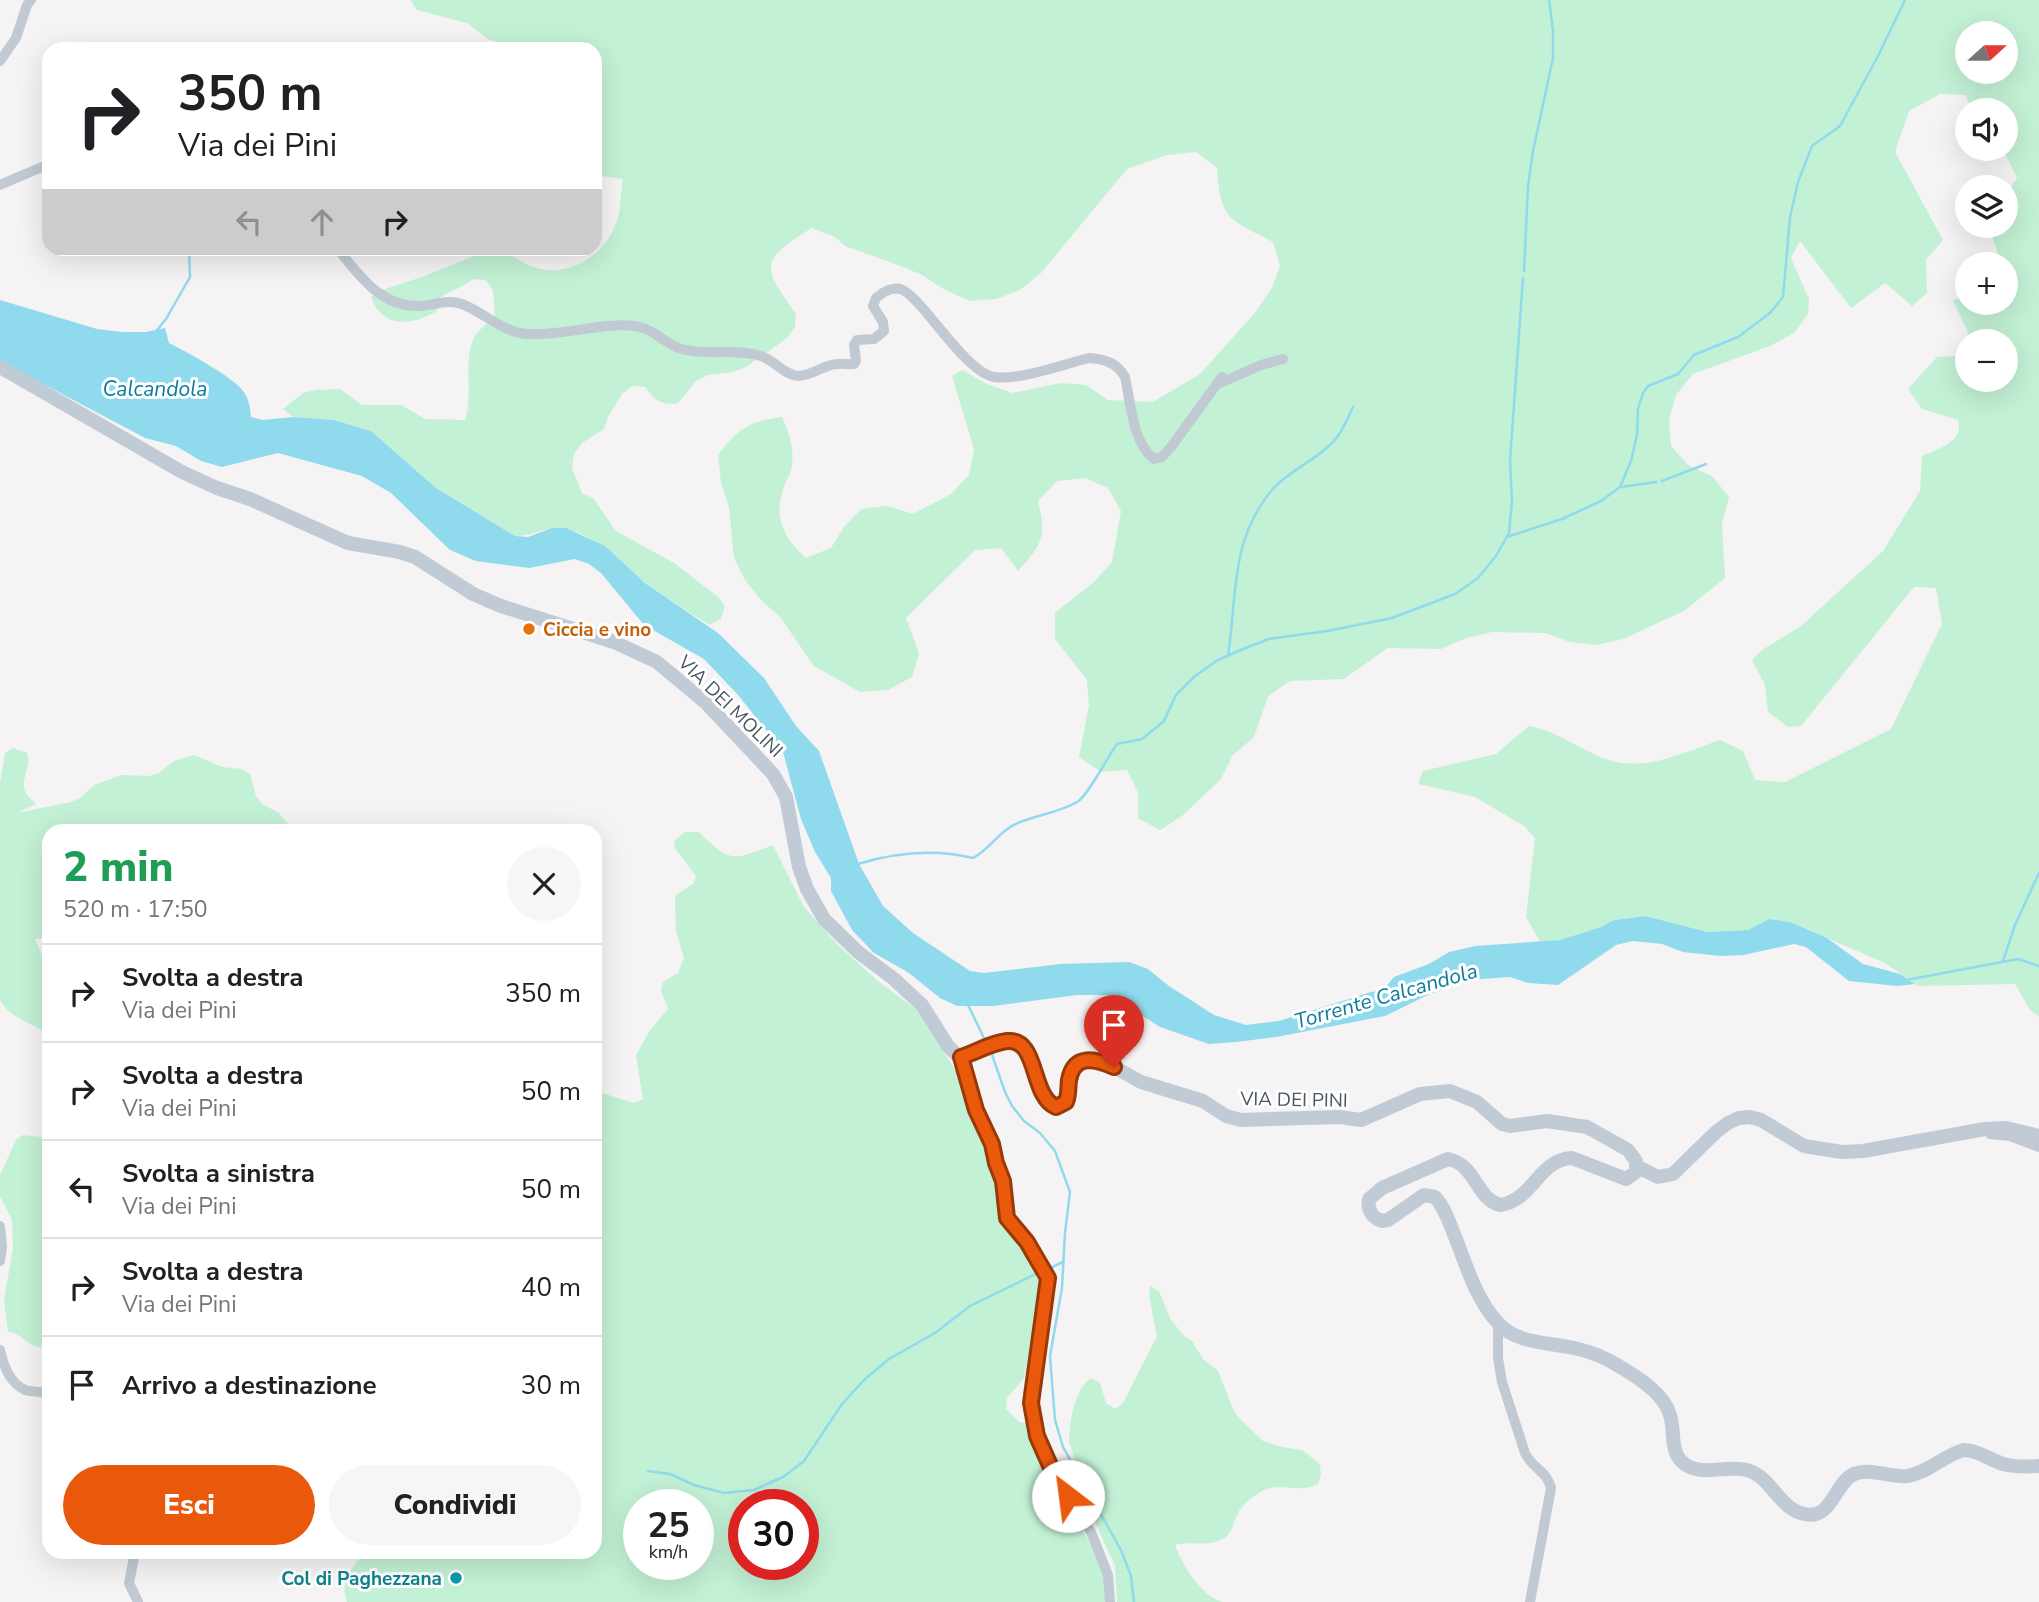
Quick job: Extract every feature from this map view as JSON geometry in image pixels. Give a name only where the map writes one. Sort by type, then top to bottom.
[{"type":"street","points":[[0,61],[16,38],[31,0]]},
{"type":"street","points":[[0,184],[42,167]]},
{"type":"street","points":[[344,256],[369,286],[396,303],[412,306],[442,302],[460,303],[503,327],[525,334],[551,335],[622,326],[638,327],[658,334],[678,348],[690,351],[737,352],[761,356],[794,376],[808,375],[838,363],[854,364],[854,345],[857,340],[874,339],[884,331],[883,322],[873,306],[876,298],[890,289],[898,288],[906,291],[963,356],[984,374],[1004,377],[1089,358],[1113,363],[1121,369],[1125,377],[1139,440],[1146,452],[1154,458],[1162,457],[1171,447],[1219,381],[1283,359]]},
{"type":"street","name":"VIA DEI MOLINI","points":[[0,367],[182,472],[217,488],[250,499],[348,543],[415,557],[473,593],[501,606],[614,642],[657,662],[706,704],[773,774],[786,797],[799,867],[807,889],[824,919],[858,952],[894,979],[922,1005],[948,1046],[955,1054],[962,1056]]},
{"type":"street","name":"VIA DEI PINI","points":[[962,1056],[990,1044],[1011,1040],[1021,1045],[1030,1056],[1043,1096],[1056,1107],[1066,1102],[1073,1067],[1091,1059],[1114,1067],[1141,1082],[1203,1101],[1226,1116],[1241,1120],[1340,1117],[1361,1120],[1420,1094],[1450,1091],[1477,1102],[1502,1124],[1523,1125],[1548,1121],[1587,1127],[1628,1150],[1637,1167]]},
{"type":"street","points":[[962,1056],[976,1110],[992,1144],[1003,1181],[1007,1218],[1027,1242],[1048,1278],[1031,1403],[1037,1436],[1056,1479],[1091,1532],[1108,1575],[1110,1602]]},
{"type":"street","points":[[2039,1136],[2006,1128],[1962,1132],[1863,1151],[1842,1152],[1804,1146],[1761,1120],[1750,1117],[1728,1123],[1673,1174],[1658,1177],[1637,1167],[1633,1175],[1623,1179],[1572,1157],[1563,1158],[1548,1167],[1525,1195],[1501,1205],[1488,1199],[1465,1166],[1448,1159],[1373,1194],[1369,1199],[1373,1216],[1382,1221],[1388,1220],[1424,1195],[1438,1200],[1447,1215],[1478,1293],[1498,1324],[1506,1331],[1532,1341],[1580,1349],[1616,1364],[1650,1388],[1662,1401],[1670,1414],[1676,1455],[1683,1462],[1691,1468],[1706,1471],[1751,1471],[1760,1476],[1784,1504],[1803,1514],[1810,1516],[1827,1508],[1838,1489],[1854,1474],[1863,1472],[1909,1476],[1964,1450],[1971,1450],[2002,1464],[2039,1466]]},
{"type":"street","points":[[1962,1132],[2010,1136],[2039,1147]]},
{"type":"street","points":[[0,1226],[0,1261]]},
{"type":"street","points":[[1498,1324],[1498,1358],[1502,1382],[1529,1462],[1546,1474],[1551,1488],[1530,1602]]},
{"type":"street","points":[[0,1350],[8,1373],[15,1383],[26,1390],[42,1392]]},
{"type":"street","points":[[134,1559],[129,1583],[138,1602]]},
{"type":"green space","points":[[410,0],[2039,0],[2039,1017],[2030,1010],[2015,984],[1918,986],[1885,963],[1790,922],[1769,919],[1748,930],[1707,932],[1646,916],[1614,920],[1560,940],[1540,942],[1526,917],[1535,838],[1524,826],[1475,797],[1418,784],[1423,771],[1496,754],[1529,726],[1550,732],[1609,760],[1623,763],[1637,764],[1665,759],[1720,740],[1743,751],[1755,780],[1785,782],[1891,729],[1942,624],[1936,588],[1914,587],[1801,726],[1788,727],[1768,712],[1765,685],[1752,660],[1762,650],[1801,626],[1883,551],[1920,491],[1922,456],[1949,443],[1958,434],[1958,420],[1922,409],[1908,389],[1937,357],[1955,356],[1955,392],[2018,392],[2018,329],[1967,329],[1960,315],[2018,315],[2018,252],[1997,252],[1993,238],[2018,238],[2018,175],[2009,161],[2018,161],[2018,98],[1967,98],[1966,95],[1940,94],[1909,111],[1895,152],[1943,240],[1926,260],[1927,293],[1912,306],[1885,283],[1851,308],[1800,241],[1791,258],[1809,299],[1808,314],[1794,333],[1770,346],[1693,374],[1676,395],[1669,420],[1671,446],[1688,465],[1712,476],[1729,497],[1722,524],[1725,578],[1684,611],[1623,639],[1596,645],[1570,642],[1545,633],[1492,632],[1466,638],[1441,649],[1388,648],[1344,679],[1290,681],[1268,696],[1254,737],[1233,755],[1221,779],[1182,816],[1160,830],[1138,818],[1138,793],[1127,770],[1101,772],[1079,757],[1089,705],[1087,680],[1055,639],[1055,613],[1094,582],[1112,562],[1121,511],[1108,488],[1085,478],[1057,481],[1038,501],[1042,523],[1040,539],[1033,554],[1018,571],[1001,548],[975,550],[906,618],[919,653],[912,677],[888,690],[860,692],[814,666],[780,617],[761,600],[745,580],[734,558],[729,507],[721,483],[718,455],[738,432],[760,421],[782,417],[790,440],[792,457],[791,471],[780,500],[780,519],[792,544],[806,558],[831,548],[844,527],[861,509],[887,506],[913,514],[951,494],[969,475],[974,449],[952,376],[962,370],[987,384],[1012,393],[1061,383],[1086,385],[1108,400],[1153,402],[1200,374],[1254,314],[1272,288],[1280,266],[1273,242],[1237,222],[1225,209],[1217,168],[1196,152],[1167,155],[1127,169],[1041,273],[1020,290],[996,299],[970,301],[945,290],[922,275],[845,246],[835,237],[812,228],[782,249],[771,265],[777,285],[796,314],[795,327],[787,338],[746,367],[733,372],[708,375],[696,381],[678,403],[663,403],[645,387],[632,386],[622,394],[604,429],[582,443],[574,454],[572,468],[582,493],[593,498],[616,531],[674,563],[717,596],[725,606],[721,619],[709,625],[654,589],[591,539],[561,528],[515,536],[436,488],[371,431],[334,420],[293,417],[283,409],[303,393],[340,389],[362,405],[401,405],[425,419],[465,420],[469,400],[468,366],[471,345],[477,333],[495,316],[493,291],[486,280],[473,279],[439,298],[437,311],[408,322],[399,322],[383,315],[371,297],[382,290],[474,256],[511,256],[540,269],[553,270],[578,265],[592,256],[602,256],[602,246],[614,229],[618,217],[623,179],[602,176],[602,42],[496,42],[467,23],[417,10]]},
{"type":"green space","points":[[13,748],[27,753],[28,758],[24,786],[27,795],[36,804],[17,813],[71,802],[80,798],[94,785],[121,775],[149,776],[159,773],[174,761],[194,755],[222,767],[242,769],[250,774],[256,796],[262,804],[279,813],[289,824],[42,824],[42,938],[35,939],[42,955],[42,1031],[12,1014],[0,1000],[0,783],[5,753]]},
{"type":"green space","points":[[685,832],[699,832],[718,850],[733,856],[749,854],[773,845],[804,907],[837,944],[878,981],[917,1010],[956,1071],[997,1183],[1002,1223],[1040,1275],[1041,1291],[1024,1378],[1007,1398],[1006,1409],[1019,1422],[1030,1424],[1043,1464],[1096,1555],[1104,1578],[1105,1602],[347,1602],[346,1582],[359,1559],[602,1559],[602,1093],[634,1103],[643,1099],[636,1055],[650,1030],[668,1009],[661,991],[663,982],[678,973],[684,958],[676,931],[675,896],[694,883],[696,876],[674,847],[675,840]]},
{"type":"green space","points":[[23,1135],[42,1137],[41,1347],[31,1345],[18,1335],[8,1332],[4,1300],[13,1248],[12,1220],[0,1196],[0,1175],[16,1140]]},
{"type":"green space","points":[[1150,1286],[1159,1291],[1171,1320],[1184,1336],[1192,1341],[1203,1359],[1218,1371],[1234,1411],[1240,1419],[1263,1441],[1302,1450],[1320,1464],[1321,1476],[1317,1485],[1301,1488],[1280,1487],[1259,1493],[1241,1508],[1230,1532],[1223,1539],[1208,1543],[1175,1545],[1193,1579],[1207,1593],[1223,1602],[1117,1602],[1115,1566],[1094,1520],[1069,1441],[1077,1398],[1091,1378],[1100,1383],[1106,1403],[1115,1409],[1123,1403],[1157,1336],[1149,1296]]},
{"type":"water","name":"Calcandola","points":[[0,300],[97,329],[146,332],[165,328],[169,343],[209,365],[238,386],[248,400],[251,417],[263,420],[293,417],[334,420],[371,431],[436,488],[515,536],[528,537],[552,528],[566,528],[605,546],[645,583],[718,633],[764,678],[796,726],[819,751],[859,864],[883,906],[913,933],[970,971],[984,973],[1060,964],[1129,962],[1148,969],[1214,1015],[1246,1025],[1279,1021],[1383,990],[1394,977],[1429,964],[1449,952],[1475,946],[1560,940],[1614,920],[1646,916],[1707,932],[1748,930],[1769,919],[1790,922],[1827,938],[1863,964],[1900,974],[1915,984],[1897,986],[1849,981],[1806,947],[1794,944],[1743,955],[1721,956],[1683,952],[1662,944],[1633,941],[1616,945],[1558,985],[1528,983],[1510,977],[1468,980],[1430,994],[1385,1016],[1236,1042],[1209,1044],[1160,1027],[1110,995],[1077,995],[993,1006],[957,1006],[940,998],[909,973],[874,953],[852,930],[831,891],[831,878],[815,852],[801,819],[783,752],[739,696],[704,659],[644,625],[601,573],[589,564],[575,559],[529,568],[476,561],[450,550],[391,493],[362,476],[278,453],[222,467],[201,461],[176,446],[145,438],[0,361]]},
{"type":"waterway","points":[[1524,271],[1528,187],[1553,58],[1549,0]]},
{"type":"waterway","points":[[1507,537],[1562,519],[1601,501],[1620,487],[1631,461],[1637,435],[1638,409],[1648,386],[1678,374],[1694,355],[1738,337],[1770,313],[1783,297],[1790,217],[1798,182],[1812,146],[1840,126],[1905,0]]},
{"type":"waterway","points":[[157,330],[190,277],[189,256]]},
{"type":"waterway","points":[[858,864],[915,854],[973,858],[1013,825],[1059,810],[1082,798],[1117,744],[1142,739],[1164,721],[1176,695],[1195,676],[1218,660],[1269,639],[1392,618],[1455,594],[1478,578],[1496,556],[1509,533],[1512,500],[1510,461],[1523,278]]},
{"type":"waterway","points":[[1228,656],[1242,550],[1258,510],[1278,484],[1331,444],[1353,407]]},
{"type":"waterway","points":[[1662,481],[1706,464]]},
{"type":"waterway","points":[[1621,487],[1656,482]]},
{"type":"waterway","points":[[2003,961],[2015,925],[2039,873]]},
{"type":"waterway","name":"Torrente Calcandola","points":[[1906,980],[2018,959],[2039,966]]},
{"type":"waterway","points":[[968,1005],[985,1040]]},
{"type":"waterway","points":[[990,1049],[1012,1106],[1055,1151],[1070,1192],[1062,1288],[1050,1356],[1055,1420],[1063,1447],[1121,1550],[1131,1576],[1134,1602]]},
{"type":"waterway","points":[[1048,1269],[1063,1262]]},
{"type":"waterway","points":[[648,1471],[670,1474],[694,1485],[724,1493],[754,1490],[783,1477],[804,1461],[842,1404],[865,1379],[889,1359],[935,1333],[970,1306],[1042,1271]]},
{"type":"place","name":"Ciccia e vino","points":[[529,629]]},
{"type":"place","name":"Col di Paghezzana","points":[[456,1578]]},
{"type":"route","points":[[1068,1496],[1056,1479],[1037,1436],[1031,1403],[1048,1278],[1027,1242],[1007,1218],[1003,1181],[992,1144],[976,1110],[961,1057],[990,1044],[1011,1040],[1021,1045],[1030,1056],[1043,1096],[1056,1107],[1066,1102],[1069,1080],[1073,1067],[1078,1063],[1091,1059],[1114,1067]]}]
